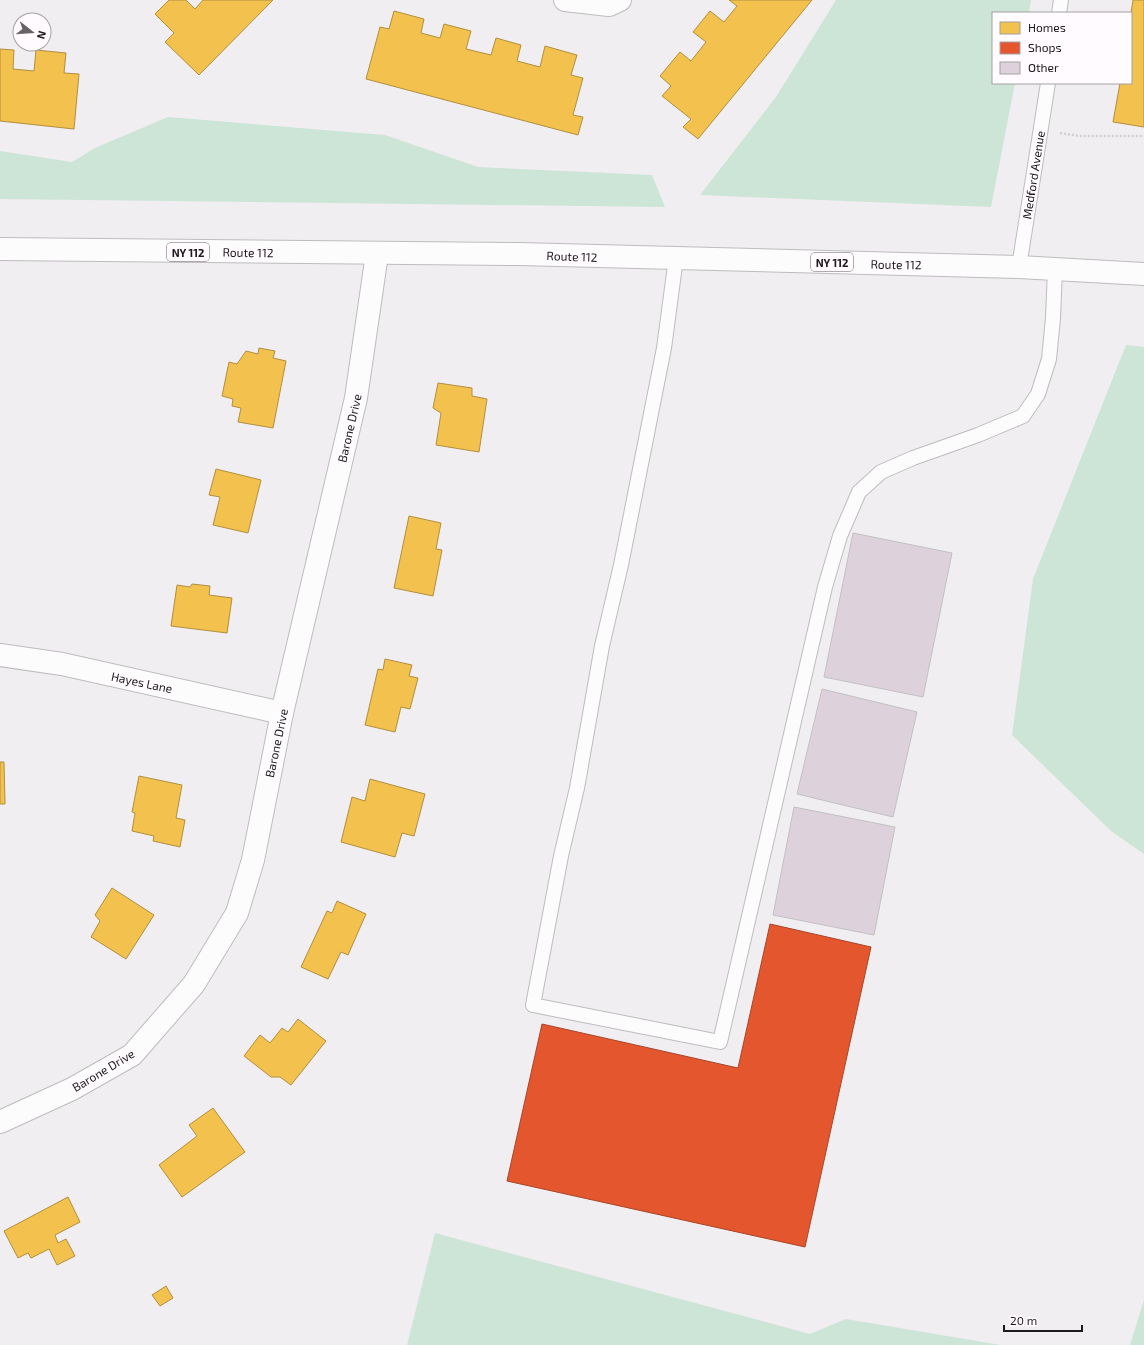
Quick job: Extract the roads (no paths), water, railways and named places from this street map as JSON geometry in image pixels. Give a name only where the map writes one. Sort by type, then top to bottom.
[{"type":"street","points":[[565,0],[609,5],[620,0]]},
{"type":"street","name":"Route 112","points":[[0,249],[377,254],[504,254],[1019,267],[1144,274]]},
{"type":"street","name":"Barone Drive","points":[[0,1122],[72,1089],[132,1055],[194,984],[237,913],[253,860],[282,713],[356,398],[377,254]]},
{"type":"street","name":"Hayes Lane","points":[[0,656],[62,664],[282,713]]},
{"type":"lane","points":[[1059,12],[1061,0]]},
{"type":"lane","name":"Medford Avenue","points":[[1019,267],[1048,84]]},
{"type":"lane","points":[[676,258],[664,348],[625,543],[602,646],[576,788],[561,856],[533,1005],[720,1042],[825,587],[840,536],[859,492],[881,472],[913,458],[978,435],[1023,416],[1038,394],[1049,359],[1053,318],[1055,269]]}]
